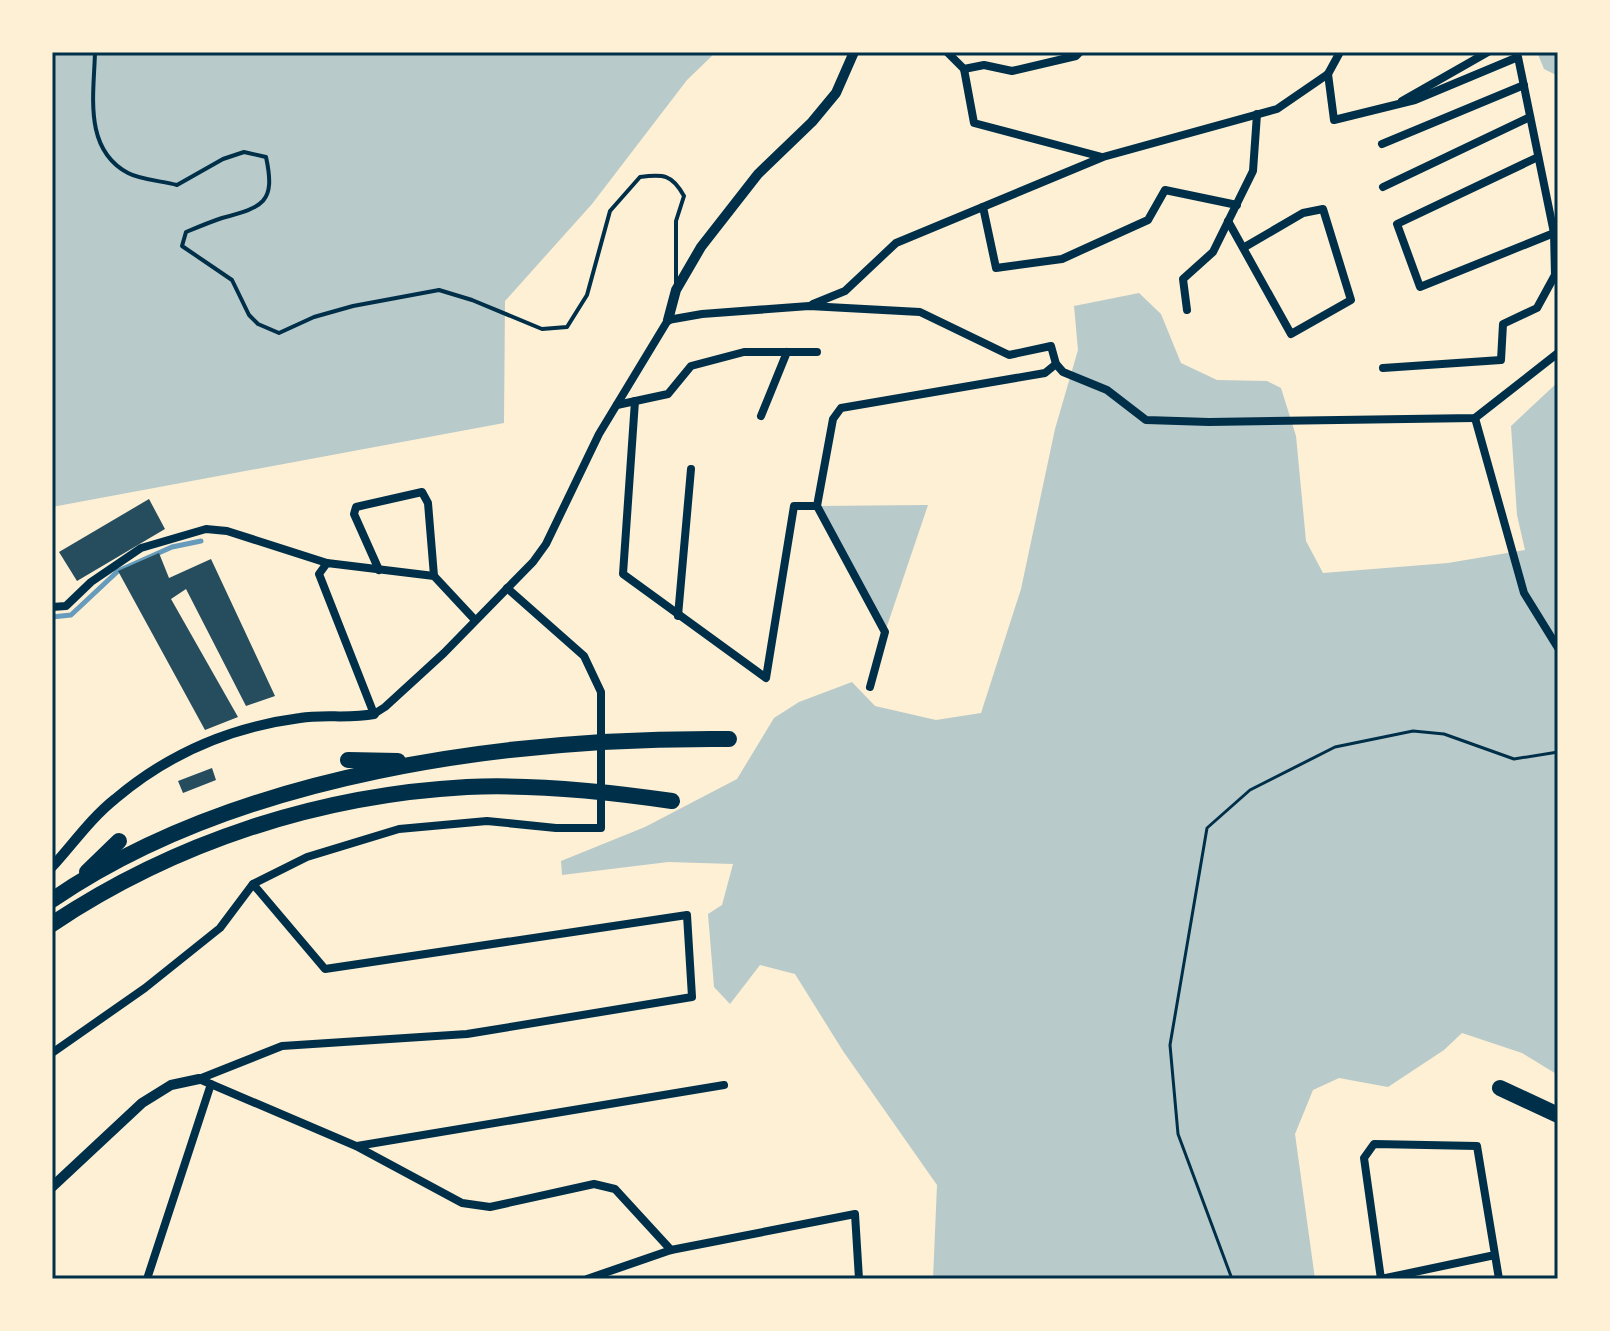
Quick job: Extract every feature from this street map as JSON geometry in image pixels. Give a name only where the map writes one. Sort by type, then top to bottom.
[{"type":"highway","points":[[52,900],[166,839],[242,809],[302,790],[433,761],[537,745],[587,741],[729,739]]},
{"type":"highway","points":[[348,760],[433,761]]},
{"type":"highway","points":[[52,924],[126,880],[179,855],[228,835],[328,805],[376,796],[453,788],[518,787],[577,789],[672,801]]},
{"type":"highway","points":[[68,889],[119,841]]},
{"type":"highway","points":[[1500,1088],[1558,1115]]},
{"type":"street","points":[[52,867],[115,799],[194,746],[286,720],[374,714],[409,685],[533,562],[546,544],[599,434],[668,320],[676,290],[701,247],[758,174],[812,122],[836,93],[854,52]]},
{"type":"street","points":[[947,52],[964,69],[974,123],[1103,157]]},
{"type":"street","points":[[964,69],[984,65],[1012,71],[1076,56],[1080,52]]},
{"type":"street","points":[[809,306],[845,291],[896,243],[1103,157],[1277,109],[1328,74],[1340,52]]},
{"type":"street","points":[[1395,105],[1488,52]]},
{"type":"street","points":[[1328,74],[1334,120],[1415,100],[1518,57],[1554,233],[1555,275],[1537,308],[1503,324],[1501,360],[1383,368]]},
{"type":"street","points":[[1382,144],[1524,85]]},
{"type":"street","points":[[1187,310],[1183,279],[1213,252],[1253,171],[1257,114]]},
{"type":"street","points":[[1383,187],[1530,117]]},
{"type":"street","points":[[1538,157],[1397,224],[1420,287],[1554,233]]},
{"type":"street","points":[[983,207],[996,268],[1062,259],[1148,220],[1165,190],[1237,205]]},
{"type":"street","points":[[1228,221],[1291,334],[1351,300],[1323,209],[1303,213],[1243,248]]},
{"type":"street","points":[[668,320],[702,314],[809,306],[920,312],[1009,355],[1051,346],[1056,364],[1063,372],[1107,390],[1146,420],[1475,418],[1558,353]]},
{"type":"street","points":[[616,405],[668,394],[691,366],[744,352],[817,352]]},
{"type":"street","points":[[761,416],[787,352]]},
{"type":"street","points":[[870,687],[885,632],[817,506],[833,419],[841,408],[1045,373],[1056,364]]},
{"type":"street","points":[[635,401],[623,574],[766,678],[794,506],[817,506]]},
{"type":"street","points":[[1475,418],[1524,593],[1558,648]]},
{"type":"street","points":[[678,616],[691,469]]},
{"type":"street","points":[[379,570],[354,514],[356,507],[422,492],[428,503],[434,576],[475,620]]},
{"type":"street","points":[[52,607],[66,606],[91,582],[141,548],[206,529],[227,531],[327,563],[434,576]]},
{"type":"street","points":[[327,563],[319,574],[374,714]]},
{"type":"street","points":[[52,1053],[145,988],[220,928],[253,884],[307,857],[399,829],[487,821],[556,828],[601,828],[601,692],[584,656],[507,588]]},
{"type":"street","points":[[52,1187],[142,1103],[171,1085],[199,1079],[282,1046],[467,1034],[692,997],[687,915],[325,969],[253,884]]},
{"type":"street","points":[[199,1079],[356,1146],[462,1203],[490,1207],[594,1184],[615,1189],[671,1250]]},
{"type":"street","points":[[147,1279],[211,1084]]},
{"type":"street","points":[[356,1146],[724,1085]]},
{"type":"street","points":[[1495,1255],[1381,1279],[1364,1158],[1374,1144],[1477,1146],[1499,1279]]},
{"type":"street","points":[[587,1279],[671,1250],[855,1214],[859,1279]]},
{"type":"lane","points":[[95,52],[92,120],[102,149],[128,173],[177,185],[223,159],[244,152],[266,157],[270,178],[268,194],[255,209],[211,221],[186,232],[182,246],[232,280],[249,315],[258,324],[279,333],[314,317],[353,306],[439,290],[542,329],[567,327],[587,295],[610,211],[640,177],[661,174],[677,182],[684,196],[676,221],[676,290]]},
{"type":"path","points":[[1232,1279],[1178,1134],[1170,1045],[1207,828],[1250,790],[1335,747],[1413,731],[1444,734],[1514,759],[1558,752]]},
{"type":"shaded area","points":[[52,52],[716,52],[687,80],[592,204],[505,301],[504,423],[52,507]]},
{"type":"shaded area","points":[[1537,52],[1558,52],[1558,76],[1544,69]]},
{"type":"shaded area","points":[[1139,293],[1161,314],[1181,363],[1217,380],[1267,381],[1281,388],[1296,436],[1306,541],[1323,573],[1448,563],[1525,550],[1517,515],[1511,426],[1558,382],[1558,1075],[1522,1053],[1462,1033],[1444,1050],[1388,1087],[1339,1078],[1313,1090],[1295,1134],[1315,1279],[933,1279],[937,1185],[843,1051],[795,974],[760,965],[730,1004],[714,987],[708,914],[722,905],[733,864],[668,862],[562,875],[561,861],[645,827],[737,779],[774,718],[799,702],[852,682],[875,706],[936,720],[981,713],[1021,589],[1055,429],[1078,350],[1074,306]]},
{"type":"shaded area","points":[[928,505],[885,632],[817,506]]},
{"type":"building","points":[[149,499],[165,529],[77,581],[59,552]]},
{"type":"building","points":[[159,553],[169,578],[211,559],[275,696],[246,706],[186,589],[171,599],[238,717],[205,730],[118,571]]},
{"type":"building","points":[[212,768],[216,780],[183,793],[178,781]]},
{"type":"waterway","points":[[52,617],[71,615],[118,571],[172,547],[201,541]]}]
